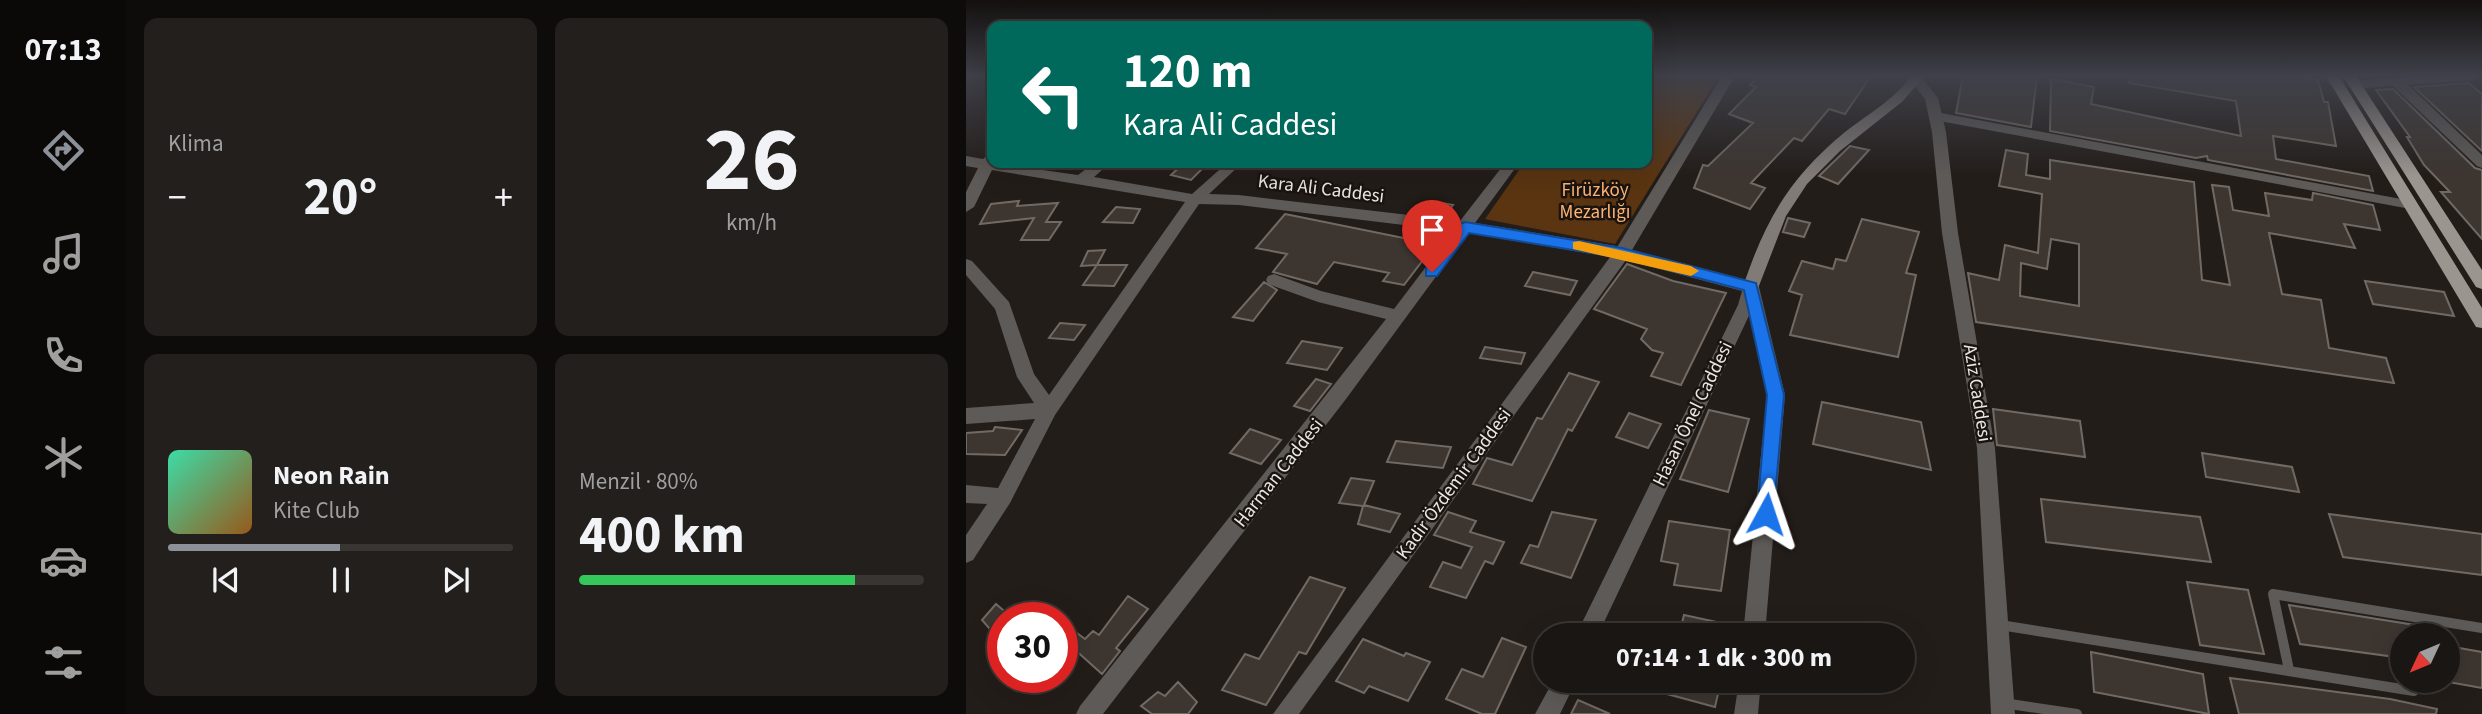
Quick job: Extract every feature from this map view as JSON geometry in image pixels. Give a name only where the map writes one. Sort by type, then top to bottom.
[{"type":"main road","name":"Hasan Önel Caddesi","points":[[1751,287],[1764,245],[1785,202],[1803,176],[1881,109]]},
{"type":"main road","points":[[2352,109],[2482,322]]},
{"type":"main road","points":[[2370,109],[2482,282]]},
{"type":"street","name":"Kadir Özdemir Caddesi","points":[[1285,714],[1622,253],[1709,109]]},
{"type":"street","name":"Aziz Caddesi","points":[[1934,109],[1950,233],[1986,448],[2000,625],[2003,709]]},
{"type":"street","points":[[2426,109],[2482,163]]},
{"type":"street","name":"Kara Ali Caddesi","points":[[966,161],[987,160]]},
{"type":"street","points":[[966,207],[987,164]]},
{"type":"street","name":"Kara Ali Caddesi","points":[[1026,168],[1195,199],[1239,200],[1465,227],[1622,253],[1751,287]]},
{"type":"street","points":[[1081,180],[1097,168]]},
{"type":"street","points":[[966,553],[1003,497],[1049,410],[1195,199],[1229,168]]},
{"type":"street","name":"Harman Caddesi","points":[[1088,714],[1398,316],[1508,168]]},
{"type":"street","points":[[966,265],[1003,306],[1026,377],[1049,410]]},
{"type":"street","points":[[1274,280],[1318,296],[1398,316]]},
{"type":"street","points":[[1751,287],[1776,395],[1756,623]]},
{"type":"street","name":"Hasan Önel Caddesi","points":[[1593,623],[1746,305],[1751,287]]},
{"type":"street","points":[[966,416],[1049,410]]},
{"type":"street","points":[[966,494],[1003,497]]},
{"type":"street","points":[[1547,714],[1558,693]]},
{"type":"street","points":[[1746,714],[1749,693]]},
{"type":"lane","points":[[1936,116],[2411,205]]},
{"type":"lane","points":[[2289,670],[2273,594],[2482,628]]},
{"type":"lane","points":[[2000,625],[2390,687]]},
{"type":"lane","points":[[2003,709],[2077,714]]},
{"type":"green space","name":"Firüzköy Mezarlığı","points":[[1652,109],[1698,109],[1615,244],[1485,219],[1521,168],[1652,168]]},
{"type":"building","points":[[1734,109],[1829,109],[1802,141],[1794,138],[1751,183],[1765,188],[1750,209],[1694,188],[1703,165],[1708,166],[1753,123],[1729,114]]},
{"type":"building","points":[[1830,109],[1848,109],[1845,114]]},
{"type":"building","points":[[1957,109],[2033,109],[2031,127],[1956,113]]},
{"type":"building","points":[[2050,109],[2116,109],[2241,136],[2237,109],[2329,109],[2336,146],[2273,136],[2276,159],[2369,176],[2373,191],[2208,160],[2207,156],[2196,158],[2050,131]]},
{"type":"building","points":[[2390,109],[2414,109],[2475,168],[2482,170],[2482,239],[2441,192],[2450,192],[2424,165],[2407,137],[2410,137]]},
{"type":"building","points":[[2438,109],[2482,109],[2482,151]]},
{"type":"building","points":[[1850,146],[1869,150],[1838,184],[1819,176]]},
{"type":"building","points":[[2006,150],[2028,154],[2026,175],[2050,179],[2050,160],[2194,182],[2202,280],[2230,285],[2212,185],[2229,187],[2233,210],[2269,216],[2265,193],[2312,200],[2313,193],[2373,205],[2380,230],[2344,224],[2355,248],[2269,233],[2282,294],[2321,300],[2329,348],[2386,358],[2394,383],[1976,322],[1968,273],[1999,280],[2005,245],[2038,253],[2042,194],[1999,186]],"holes":[[[2051,239],[2079,244],[2079,306],[2020,296],[2021,263],[2047,269]]]},
{"type":"building","points":[[1179,168],[1203,168],[1191,180],[1171,175]]},
{"type":"building","points":[[1019,201],[1017,206],[1058,203],[1046,222],[1061,222],[1049,240],[1021,240],[1034,218],[980,224],[991,204]]},
{"type":"building","points":[[1430,201],[1453,205],[1446,215],[1423,211]]},
{"type":"building","points":[[1116,207],[1140,209],[1133,223],[1103,222]]},
{"type":"building","points":[[1285,214],[1418,241],[1425,231],[1442,235],[1404,285],[1383,281],[1389,273],[1334,262],[1317,284],[1273,272],[1287,254],[1256,248]]},
{"type":"building","points":[[1788,218],[1810,223],[1804,237],[1783,232]]},
{"type":"building","points":[[1862,219],[1919,232],[1906,273],[1916,275],[1898,357],[1790,335],[1802,295],[1789,291],[1802,261],[1833,269],[1836,259],[1846,261]]},
{"type":"building","points":[[1105,250],[1097,265],[1081,266],[1088,251]]},
{"type":"building","points":[[1627,264],[1673,281],[1726,293],[1681,385],[1651,376],[1663,353],[1652,350],[1641,339],[1647,329],[1594,309]]},
{"type":"building","points":[[1097,265],[1127,265],[1114,286],[1083,285]]},
{"type":"building","points":[[1533,272],[1577,281],[1570,295],[1525,286]]},
{"type":"building","points":[[2365,281],[2444,292],[2454,316],[2373,304]]},
{"type":"building","points":[[1264,282],[1277,290],[1253,321],[1233,317]]},
{"type":"building","points":[[1060,323],[1085,325],[1074,340],[1049,338]]},
{"type":"building","points":[[1302,341],[1342,348],[1327,370],[1287,363]]},
{"type":"building","points":[[1485,347],[1525,353],[1521,364],[1480,358]]},
{"type":"building","points":[[1569,373],[1599,382],[1572,431],[1568,429],[1532,501],[1473,484],[1487,458],[1512,465],[1537,418],[1542,419]]},
{"type":"building","points":[[1316,379],[1331,384],[1310,411],[1294,406]]},
{"type":"building","points":[[1822,402],[1921,422],[1931,470],[1813,444]]},
{"type":"building","points":[[1993,409],[2080,421],[2085,457],[1997,445]]},
{"type":"building","points":[[1709,410],[1749,419],[1728,492],[1680,479]]},
{"type":"building","points":[[1629,413],[1661,424],[1648,448],[1616,437]]},
{"type":"building","points":[[995,427],[1022,430],[1005,455],[966,454],[966,433],[993,431]]},
{"type":"building","points":[[1250,429],[1281,440],[1261,464],[1230,453]]},
{"type":"building","points":[[1396,441],[1451,447],[1443,468],[1387,462]]},
{"type":"building","points":[[2202,453],[2292,467],[2299,492],[2206,477]]},
{"type":"building","points":[[1351,478],[1374,481],[1364,505],[1400,514],[1390,532],[1358,524],[1363,506],[1339,503]]},
{"type":"building","points":[[2041,499],[2200,517],[2211,562],[2046,542]]},
{"type":"building","points":[[1448,512],[1476,521],[1470,532],[1504,542],[1493,564],[1485,561],[1466,598],[1430,587],[1443,562],[1461,568],[1472,547],[1434,535]]},
{"type":"building","points":[[1552,512],[1596,520],[1571,578],[1521,563],[1530,545],[1538,547]]},
{"type":"building","points":[[2329,514],[2482,534],[2482,575],[2343,557]]},
{"type":"building","points":[[1669,521],[1730,530],[1721,591],[1674,585],[1678,564],[1661,561]]},
{"type":"building","points":[[1310,577],[1345,588],[1306,654],[1299,652],[1266,705],[1222,690],[1245,654],[1259,659]]},
{"type":"building","points":[[2187,582],[2248,590],[2264,654],[2200,645]]},
{"type":"building","points":[[1128,596],[1148,609],[1116,648],[1120,651],[1102,674],[1078,652],[1078,634],[1085,639],[1093,631],[1099,635]]},
{"type":"building","points":[[2289,605],[2402,623],[2390,623],[2390,656],[2300,644]]},
{"type":"building","points":[[1684,615],[1721,623],[1682,623]]},
{"type":"building","points":[[1502,638],[1526,647],[1495,714],[1482,714],[1446,699],[1462,669],[1483,677]]},
{"type":"building","points":[[1363,639],[1404,656],[1406,653],[1430,662],[1408,701],[1369,686],[1364,693],[1336,681]]},
{"type":"building","points":[[2460,648],[2482,652],[2482,688],[2460,684]]},
{"type":"building","points":[[2091,652],[2203,674],[2209,714],[2094,692]]},
{"type":"building","points":[[2230,678],[2390,699],[2437,709],[2436,714],[2239,714]]},
{"type":"building","points":[[1178,682],[1197,702],[1188,714],[1152,714],[1141,706],[1158,692],[1165,696]]},
{"type":"building","points":[[1667,693],[1718,693],[1715,707]]},
{"type":"building","points":[[1578,700],[1610,714],[1571,714]]},
{"type":"slow traffic","points":[[1579,246],[1622,253],[1691,271]]},
{"type":"route","points":[[1432,272],[1465,227],[1622,253],[1751,287],[1776,395],[1766,514]]}]
